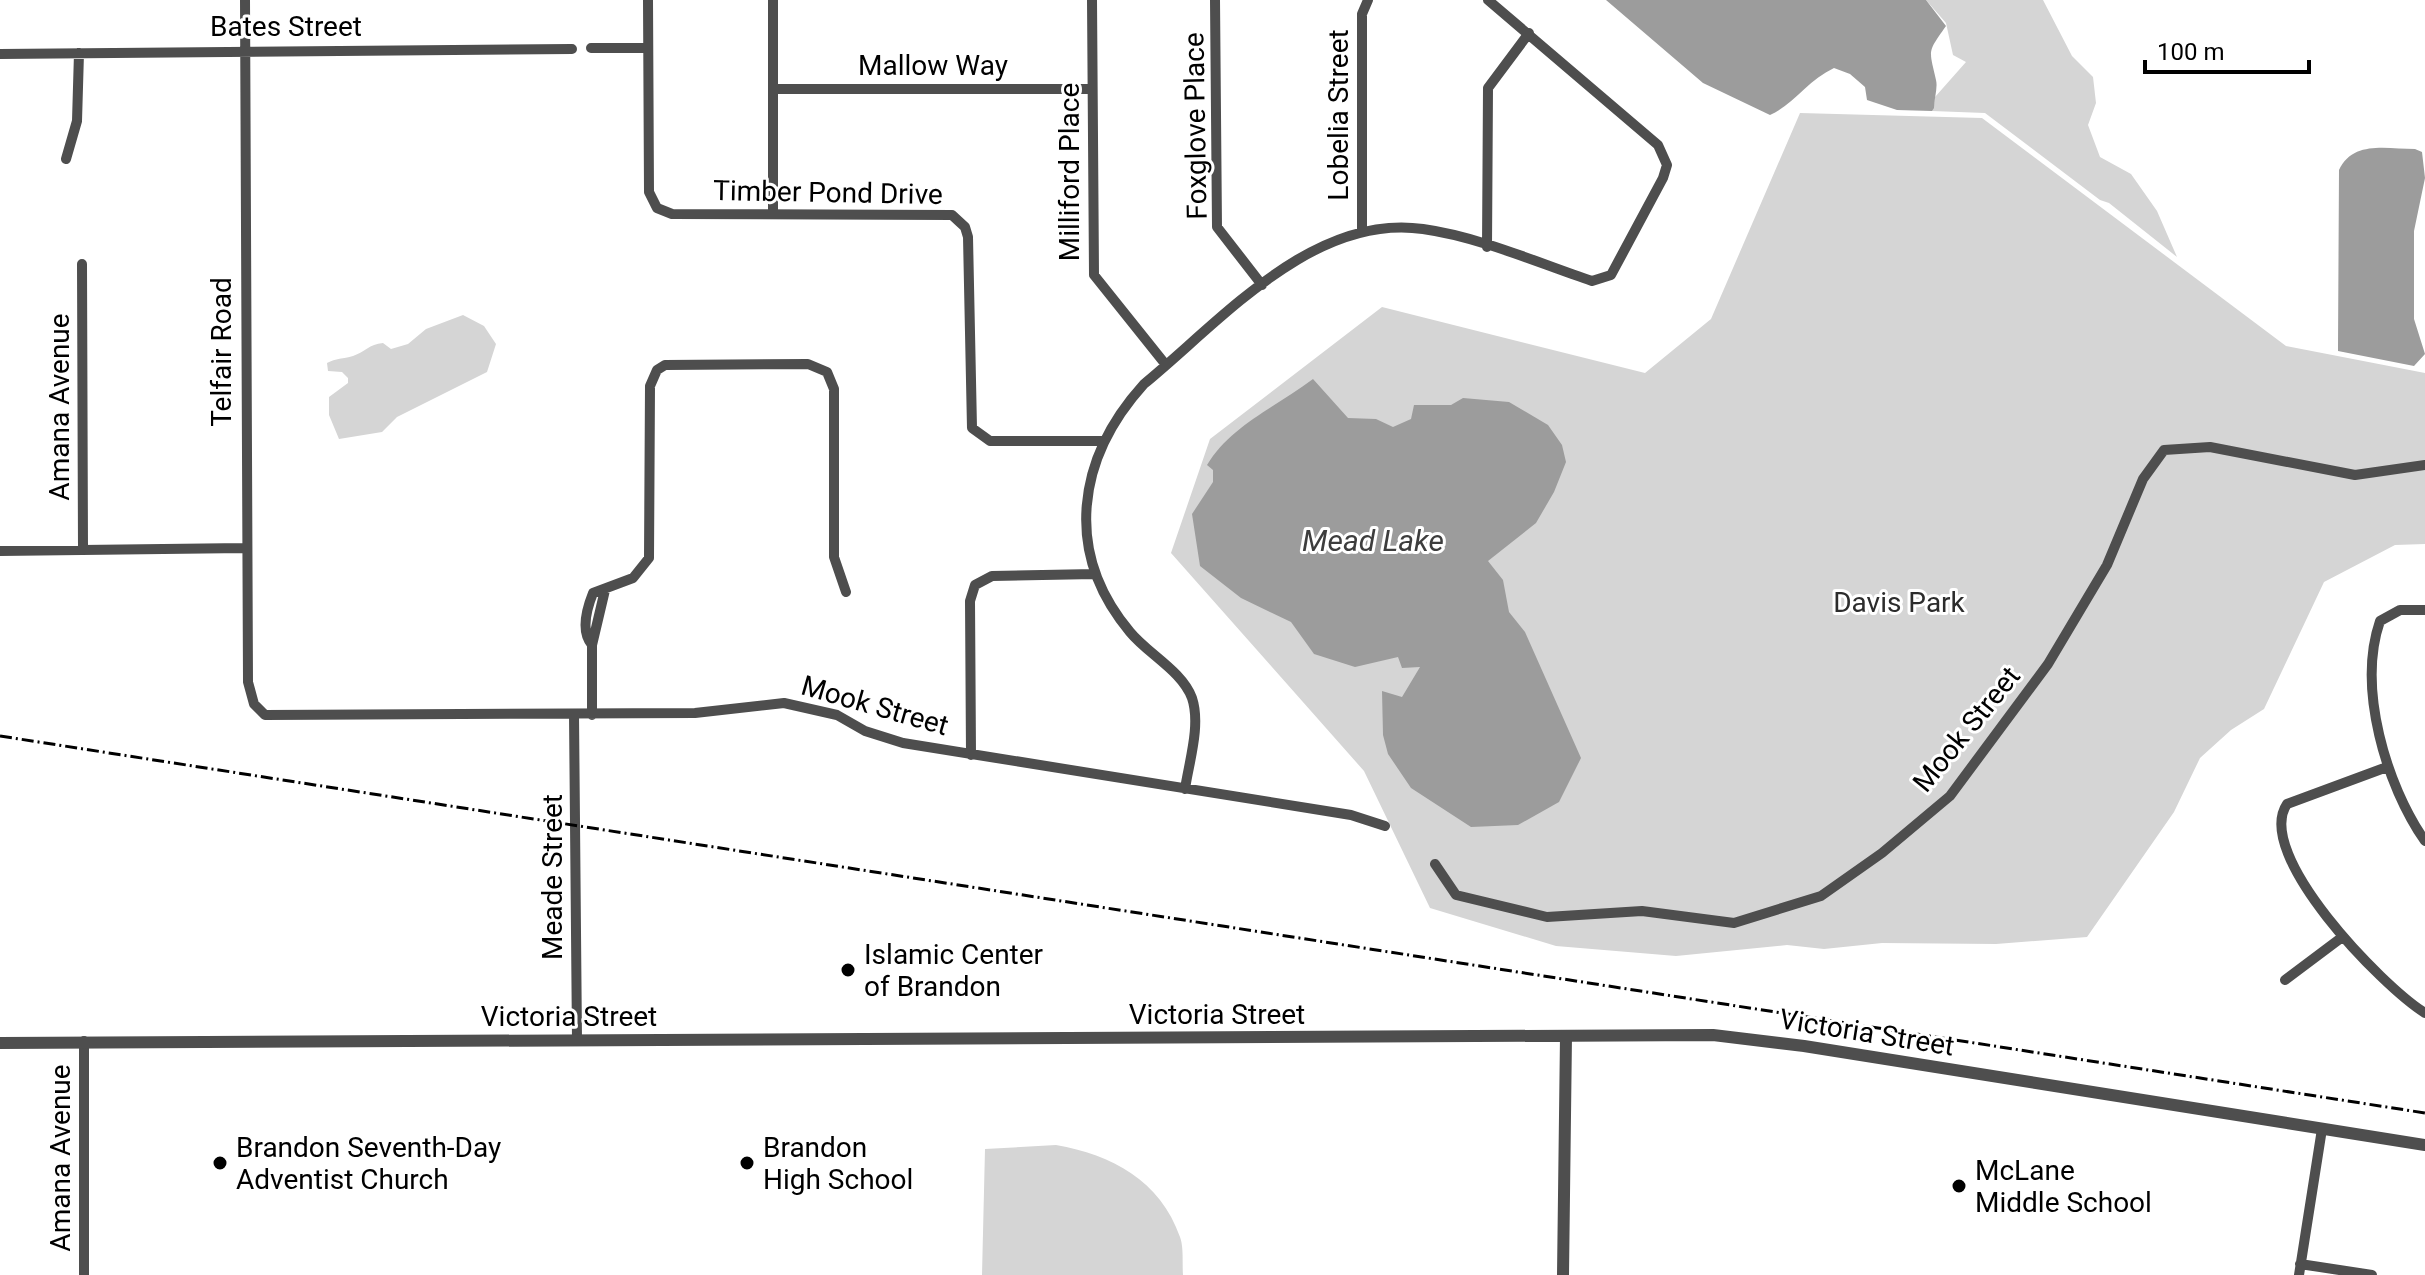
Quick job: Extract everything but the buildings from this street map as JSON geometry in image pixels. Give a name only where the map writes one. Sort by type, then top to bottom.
[{"type":"street","name":"Telfair Road","points":[[245,0],[245,548],[248,682],[254,704]]},
{"type":"street","name":"Timber Pond Drive","points":[[648,0],[651,200],[663,213],[943,214],[960,220],[968,237],[972,428],[990,441],[1102,441]]},
{"type":"street","points":[[773,0],[773,214]]},
{"type":"street","name":"Milliford Place","points":[[1092,0],[1094,275],[1166,365]]},
{"type":"street","name":"Foxglove Place","points":[[1215,0],[1217,227],[1262,285]]},
{"type":"street","name":"Lobelia Street","points":[[1362,231],[1362,14],[1368,0]]},
{"type":"street","points":[[1185,789],[1195,720],[1191,697],[1185,683],[1129,632],[1095,574],[1087,511],[1102,441],[1121,409],[1166,365],[1262,285],[1311,249],[1362,231],[1422,229],[1592,281],[1611,275],[1663,178],[1667,165],[1658,145],[1488,0]]},
{"type":"street","points":[[1487,247],[1488,88],[1529,33]]},
{"type":"street","points":[[591,48],[648,48]]},
{"type":"street","name":"Bates Street","points":[[0,54],[572,49]]},
{"type":"street","points":[[66,159],[77,121],[79,53]]},
{"type":"street","name":"Mallow Way","points":[[773,89],[1092,89]]},
{"type":"street","name":"Amana Avenue","points":[[82,264],[83,550]]},
{"type":"street","points":[[592,715],[592,645],[586,635],[593,593],[633,578],[649,558],[650,386],[657,370],[674,364],[808,364],[827,372],[834,389],[834,557],[846,592]]},
{"type":"street","name":"Mook Street","points":[[1435,864],[1456,895],[1547,917],[1642,911],[1734,923],[1821,896],[1882,853],[1950,796],[2048,664],[2107,565],[2143,479],[2164,450],[2210,447],[2355,475],[2425,465]]},
{"type":"street","points":[[0,551],[245,548]]},
{"type":"street","points":[[971,755],[970,601],[975,585],[992,576],[1095,574]]},
{"type":"street","points":[[2425,610],[2400,610],[2380,621],[2375,636],[2373,686],[2387,767],[2408,817],[2425,841]]},
{"type":"street","name":"Mook Street","points":[[254,704],[265,715],[592,715],[695,713],[755,704],[808,706],[837,715],[882,738],[1351,815],[1385,826]]},
{"type":"street","name":"Meade Street","points":[[574,714],[577,1040]]},
{"type":"street","points":[[2387,767],[2309,793],[2287,804],[2279,816],[2279,825],[2299,874],[2341,938],[2374,973],[2425,1013]]},
{"type":"street","points":[[2285,980],[2341,938]]},
{"type":"street","name":"Victoria Street","points":[[0,1043],[1693,1035],[1758,1039],[2425,1145]]},
{"type":"street","points":[[1563,1275],[1566,1036]]},
{"type":"street","name":"Amana Avenue","points":[[84,1041],[84,1275]]},
{"type":"street","points":[[2322,1129],[2299,1270],[2372,1275]]},
{"type":"green space","points":[[1926,0],[2043,0],[2072,56],[2093,77],[2096,103],[2088,125],[2100,157],[2131,174],[2157,211],[2177,257],[1985,113],[1932,111],[1935,97],[1966,62],[1953,55],[1946,23]]},
{"type":"green space","name":"Davis Park","points":[[1800,113],[1982,118],[2286,346],[2425,373],[2425,544],[2395,545],[2324,582],[2264,709],[2231,730],[2200,758],[2174,812],[2087,937],[1996,944],[1882,943],[1824,949],[1787,945],[1676,956],[1556,946],[1430,908],[1364,771],[1171,553],[1210,439],[1382,307],[1645,373],[1711,319]]},
{"type":"green space","points":[[463,315],[484,326],[496,344],[487,372],[397,417],[382,432],[339,439],[329,415],[329,397],[348,383],[348,378],[342,372],[328,371],[327,363],[353,356],[378,344],[383,343],[391,349],[408,344],[426,329]]},
{"type":"green space","points":[[1056,1145],[1115,1163],[1147,1185],[1171,1217],[1180,1237],[1183,1275],[982,1275],[985,1149]]},
{"type":"water","points":[[1606,0],[1926,0],[1946,26],[1931,52],[1936,83],[1934,108],[1932,111],[1897,110],[1867,100],[1865,87],[1850,74],[1834,68],[1770,115],[1703,83]]},
{"type":"water","points":[[2415,149],[2422,152],[2425,178],[2414,231],[2414,319],[2425,354],[2414,366],[2338,351],[2338,347],[2339,170],[2345,160],[2362,150]]},
{"type":"water","name":"Mead Lake","points":[[1313,379],[1348,418],[1376,419],[1393,427],[1411,419],[1414,405],[1451,405],[1463,398],[1509,402],[1548,425],[1562,445],[1566,462],[1554,492],[1536,523],[1488,561],[1503,580],[1509,612],[1525,632],[1581,758],[1559,802],[1518,825],[1471,827],[1411,788],[1388,754],[1383,735],[1382,691],[1402,697],[1420,667],[1402,668],[1398,657],[1355,667],[1314,654],[1291,622],[1241,598],[1200,566],[1192,514],[1213,482],[1213,470],[1207,465],[1241,428]]},
{"type":"railway","points":[[0,736],[2425,1113]]},
{"type":"place","name":"Islamic Center of Brandon","points":[[848,970]]},
{"type":"place","name":"Brandon Seventh-Day Adventist Church","points":[[220,1163]]},
{"type":"place","name":"Brandon High School","points":[[747,1163]]},
{"type":"place","name":"McLane Middle School","points":[[1959,1186]]}]
